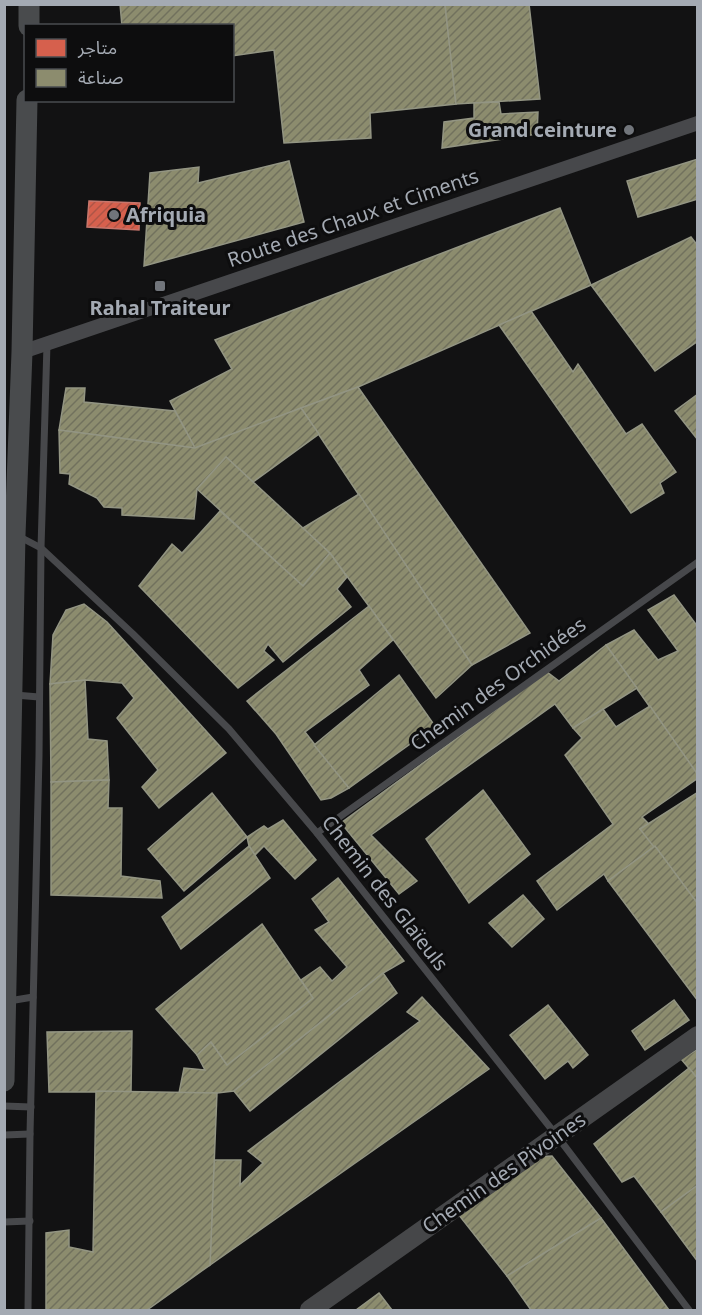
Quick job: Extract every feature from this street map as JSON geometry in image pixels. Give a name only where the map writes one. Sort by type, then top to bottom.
[{"type":"main road","points":[[29,4],[29,24]]},
{"type":"main road","points":[[4,1081],[15,535],[22,352],[27,102]]},
{"type":"street","name":"Route des Chaux et Ciments","points":[[22,352],[698,123]]},
{"type":"street","name":"Chemin des Pivoines","points":[[310,1311],[698,1036]]},
{"type":"lane","points":[[28,1311],[41,548],[47,344]]},
{"type":"lane","name":"Chemin des Glaïeuls","points":[[15,535],[41,548],[133,634],[229,729],[317,833],[557,1136],[689,1311]]},
{"type":"lane","name":"Chemin des Orchidées","points":[[317,833],[698,562]]},
{"type":"lane","points":[[12,695],[39,697]]},
{"type":"lane","points":[[6,1002],[33,997]]},
{"type":"lane","points":[[4,1106],[31,1107]]},
{"type":"lane","points":[[4,1135],[30,1134]]},
{"type":"lane","points":[[4,1222],[30,1221]]},
{"type":"building: متاجر","name":"Afriquia","points":[[89,201],[140,203],[139,230],[87,227]]},
{"type":"building: صناعة","points":[[120,4],[445,4],[456,104],[370,113],[371,138],[284,143],[274,50],[234,56],[234,24],[122,24]]},
{"type":"building: صناعة","points":[[445,4],[529,4],[540,99],[456,104]]},
{"type":"building: صناعة","points":[[499,102],[501,114],[538,112],[537,134],[442,148],[444,122],[474,118],[474,103]]},
{"type":"building: صناعة","points":[[698,159],[698,199],[638,217],[627,181]]},
{"type":"building: صناعة","points":[[289,161],[304,222],[144,266],[150,173],[199,167],[198,183]]},
{"type":"building: صناعة","points":[[560,208],[591,285],[358,387],[195,448],[170,401],[232,369],[215,340]]},
{"type":"building: صناعة","points":[[691,237],[698,246],[698,341],[655,371],[591,285]]},
{"type":"building: صناعة","points":[[531,311],[573,372],[578,364],[626,434],[642,424],[676,472],[660,483],[664,493],[631,513],[499,325]]},
{"type":"building: صناعة","points":[[358,387],[530,633],[472,665],[301,408]]},
{"type":"building: صناعة","points":[[66,388],[85,388],[84,402],[175,411],[195,448],[59,430]]},
{"type":"building: صناعة","points":[[698,394],[698,440],[675,411]]},
{"type":"building: صناعة","points":[[301,408],[319,434],[253,482],[226,457],[197,489],[194,519],[122,515],[122,508],[104,507],[97,498],[69,484],[70,474],[60,473],[59,430],[195,448]]},
{"type":"building: صناعة","points":[[226,457],[330,553],[303,586],[197,489]]},
{"type":"building: صناعة","points":[[359,494],[472,665],[436,698],[330,553],[303,528]]},
{"type":"building: صناعة","points":[[220,511],[303,586],[330,553],[347,577],[337,589],[351,607],[283,662],[268,644],[264,651],[274,660],[238,688],[139,586],[172,544],[182,553]]},
{"type":"building: صناعة","points":[[674,595],[698,627],[698,775],[606,645],[634,630],[658,660],[678,651],[648,610]]},
{"type":"building: صناعة","points":[[84,604],[107,622],[226,753],[159,808],[142,787],[158,770],[117,718],[134,698],[122,683],[85,680],[50,684],[53,635],[66,610]]},
{"type":"building: صناعة","points":[[369,606],[393,640],[359,670],[369,685],[305,732],[349,788],[331,798],[321,800],[276,734],[247,701]]},
{"type":"building: صناعة","points":[[606,645],[637,688],[573,728],[555,704],[371,835],[417,881],[399,894],[341,823],[547,672],[559,681]]},
{"type":"building: صناعة","points":[[399,675],[435,726],[349,788],[314,745]]},
{"type":"building: صناعة","points":[[85,680],[88,739],[107,741],[109,780],[51,782],[50,684]]},
{"type":"building: صناعة","points":[[650,706],[698,778],[642,817],[649,824],[640,829],[655,846],[608,881],[604,874],[557,910],[537,881],[613,824],[565,755],[582,738],[573,728],[603,709],[616,727]]},
{"type":"building: صناعة","points":[[109,780],[108,808],[122,808],[121,876],[160,881],[162,898],[51,895],[51,782]]},
{"type":"building: صناعة","points":[[483,790],[530,854],[469,903],[426,839]]},
{"type":"building: صناعة","points":[[698,792],[698,904],[640,829]]},
{"type":"building: صناعة","points":[[212,793],[247,837],[184,891],[148,849]]},
{"type":"building: صناعة","points":[[283,820],[316,860],[295,879],[264,846],[255,855],[249,846],[247,837],[264,826],[268,829]]},
{"type":"building: صناعة","points":[[249,846],[270,878],[181,949],[162,917]]},
{"type":"building: صناعة","points":[[655,846],[698,904],[698,1001],[608,881]]},
{"type":"building: صناعة","points":[[338,878],[404,961],[383,973],[234,1091],[179,1093],[184,1068],[205,1070],[197,1055],[211,1042],[227,1065],[313,998],[301,980],[320,967],[332,981],[347,967],[315,930],[329,922],[312,899]]},
{"type":"building: صناعة","points":[[523,895],[544,919],[512,947],[489,923]]},
{"type":"building: صناعة","points":[[262,924],[313,998],[227,1065],[211,1042],[197,1055],[156,1009]]},
{"type":"building: صناعة","points":[[383,973],[397,993],[250,1111],[234,1091]]},
{"type":"building: صناعة","points":[[422,997],[489,1069],[210,1265],[214,1160],[241,1160],[240,1185],[263,1163],[248,1151],[420,1021],[407,1012]]},
{"type":"building: صناعة","points":[[674,1000],[689,1020],[645,1050],[632,1031]]},
{"type":"building: صناعة","points":[[548,1005],[588,1055],[573,1068],[568,1061],[545,1079],[510,1035]]},
{"type":"building: صناعة","points":[[132,1031],[131,1092],[49,1092],[47,1032]]},
{"type":"building: صناعة","points":[[698,1049],[698,1079],[681,1059]]},
{"type":"building: صناعة","points":[[689,1068],[698,1079],[698,1185],[661,1212],[634,1176],[622,1182],[594,1144]]},
{"type":"building: صناعة","points":[[96,1091],[217,1093],[210,1265],[147,1310],[46,1310],[46,1233],[69,1230],[69,1247],[93,1252]]},
{"type":"building: صناعة","points":[[552,1156],[601,1218],[507,1276],[458,1214],[533,1157]]},
{"type":"building: صناعة","points":[[698,1185],[698,1262],[661,1212]]},
{"type":"building: صناعة","points":[[601,1218],[669,1310],[531,1310],[507,1276]]},
{"type":"building: صناعة","points":[[379,1293],[392,1310],[356,1310]]},
{"type":"place","name":"Grand ceinture","points":[[629,130]]},
{"type":"place","name":"Afriquia","points":[[114,215]]},
{"type":"place","name":"Rahal Traiteur","points":[[160,286]]}]
